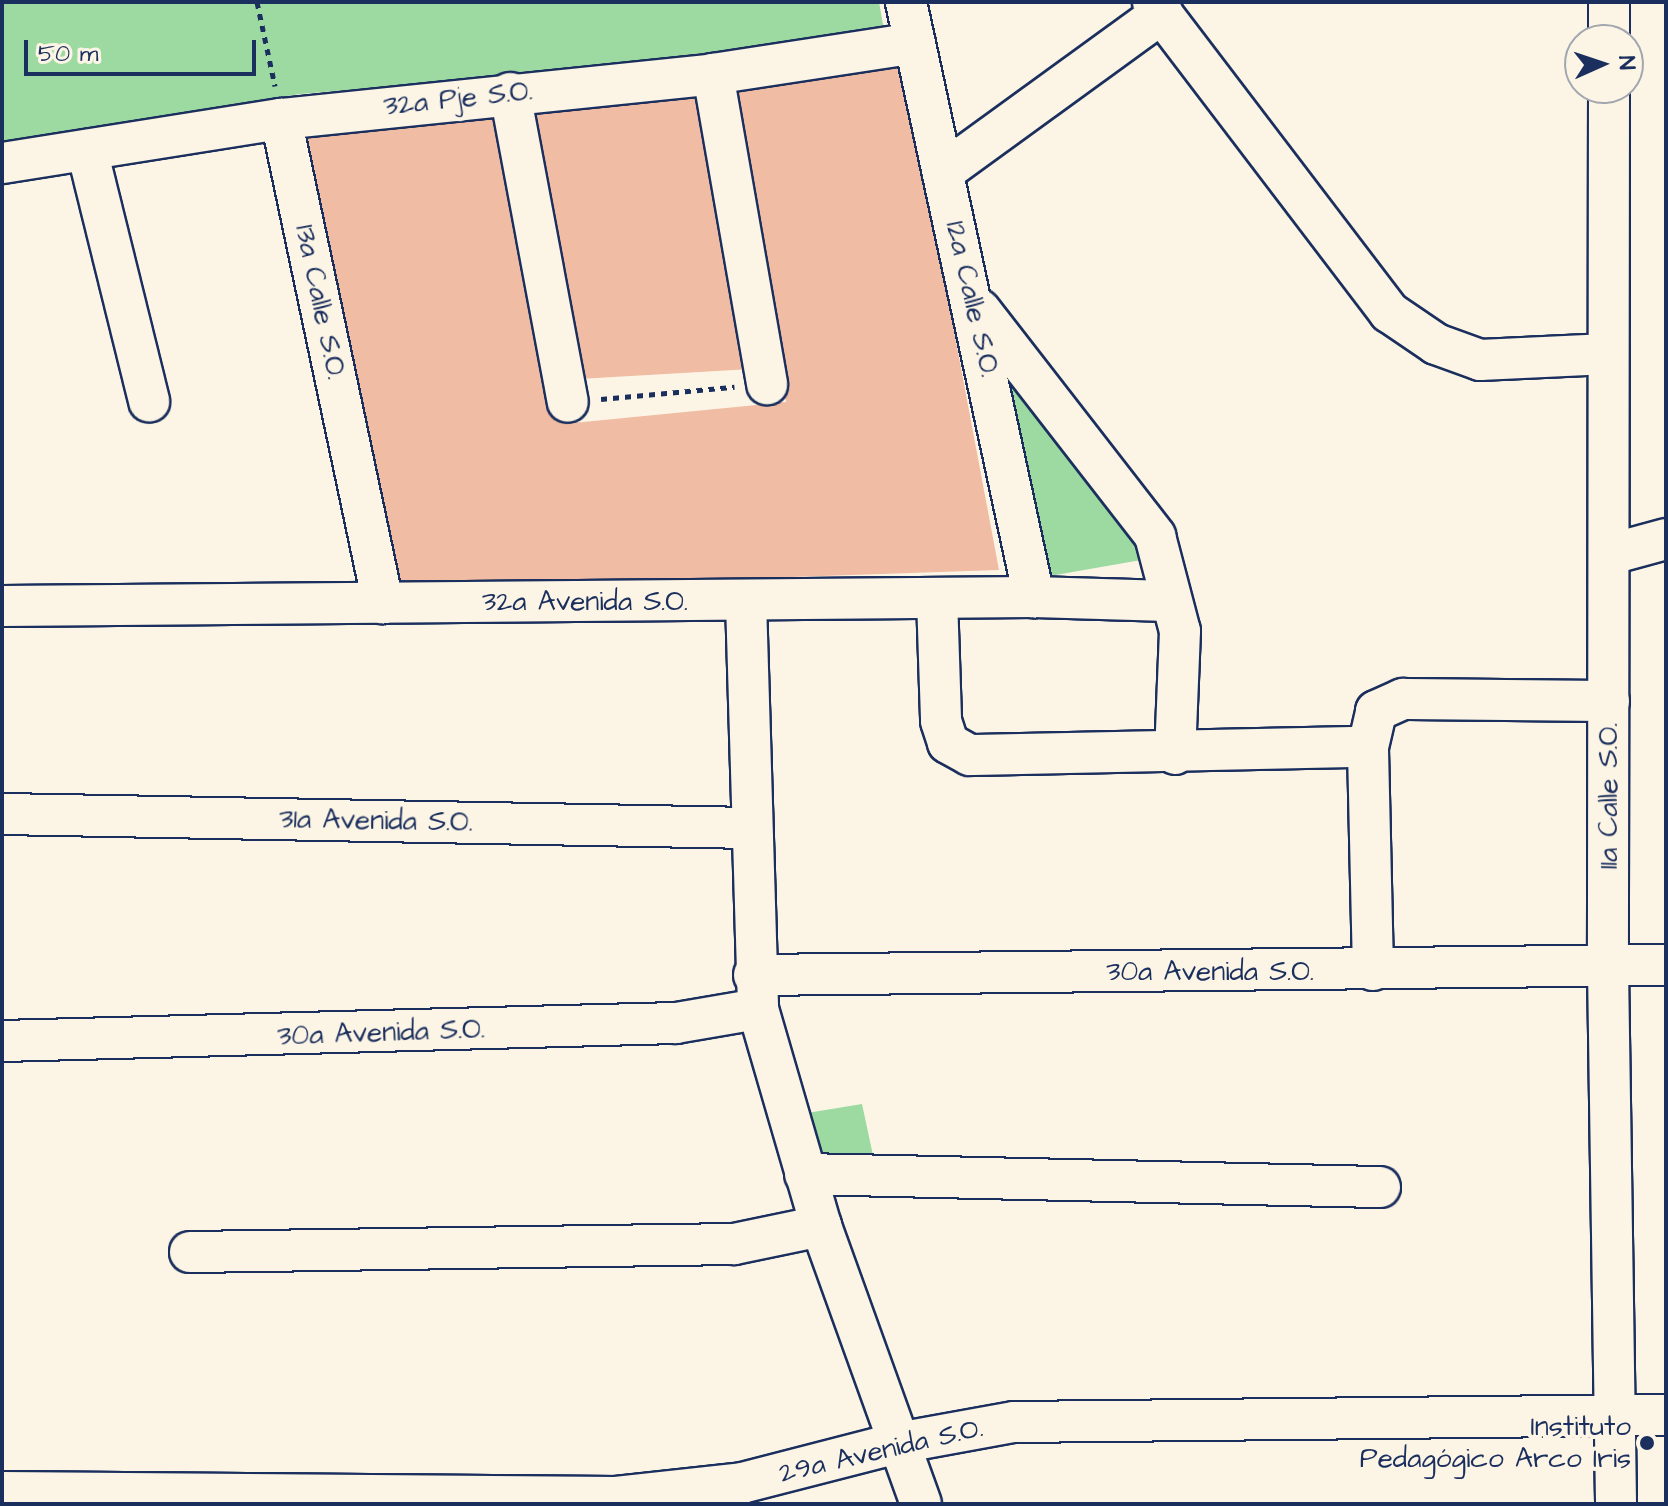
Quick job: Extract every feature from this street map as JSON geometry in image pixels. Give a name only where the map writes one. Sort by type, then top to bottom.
[{"type":"street","name":"12a Calle S.O.","points":[[906,2],[974,302],[1034,597]]},
{"type":"street","points":[[1609,2],[1609,24]]},
{"type":"street","points":[[943,172],[1158,7],[1389,312],[1436,344],[1480,360],[1608,354]]},
{"type":"street","name":"32a Pje S.O.","points":[[2,163],[281,119],[713,74],[915,43]]},
{"type":"street","points":[[713,74],[767,384]]},
{"type":"street","points":[[510,93],[568,402]]},
{"type":"street","name":"11a Calle S.O.","points":[[1609,104],[1611,554],[1608,968],[1616,1504]]},
{"type":"street","name":"13a Calle S.O.","points":[[281,119],[383,603]]},
{"type":"street","points":[[87,150],[149,401]]},
{"type":"street","points":[[974,302],[1142,515],[1162,560],[1168,601],[1180,631],[1175,754]]},
{"type":"street","points":[[1611,554],[1666,539]]},
{"type":"street","name":"32a Avenida S.O.","points":[[2,606],[1034,597],[1168,601]]},
{"type":"street","points":[[937,598],[941,721],[948,743],[970,755],[1175,754],[1368,747]]},
{"type":"street","points":[[746,601],[756,992],[821,1226],[921,1504]]},
{"type":"street","points":[[1373,970],[1368,747],[1376,711],[1403,699],[1609,701]]},
{"type":"street","name":"31a Avenida S.O.","points":[[2,814],[750,828]]},
{"type":"street","name":"30a Avenida S.O.","points":[[2,1041],[676,1023],[756,992],[1373,970],[1666,965]]},
{"type":"street","points":[[805,1174],[1380,1187]]},
{"type":"street","points":[[190,1252],[734,1244],[821,1226]]},
{"type":"street","name":"29a Avenida S.O.","points":[[2,1492],[616,1497],[742,1483],[898,1443],[1014,1422],[1666,1415]]},
{"type":"path","points":[[257,2],[281,119]]},
{"type":"path","points":[[568,402],[767,384]]},
{"type":"green space","points":[[2,2],[879,2],[884,30],[548,73],[300,94],[2,143]]},
{"type":"green space","points":[[1001,364],[1147,559],[1044,577]]},
{"type":"green space","points":[[862,1104],[874,1160],[818,1158],[807,1113]]},
{"type":"building","points":[[904,65],[999,570],[399,590],[301,129],[496,114],[563,424],[786,402],[730,92]]},
{"type":"building","points":[[702,94],[751,369],[579,379],[528,107]]},
{"type":"place","name":"Instituto Pedagógico Arco Iris","points":[[1647,1443]]}]
